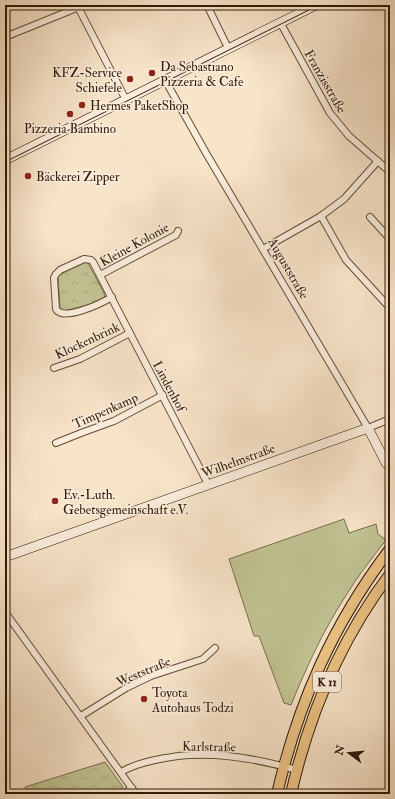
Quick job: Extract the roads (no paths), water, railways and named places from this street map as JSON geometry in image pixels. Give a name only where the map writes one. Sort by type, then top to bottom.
[{"type":"main road","name":"K 11","points":[[277,794],[283,766],[298,718],[325,653],[344,617],[373,571],[390,549]]},
{"type":"main road","name":"K 11","points":[[291,794],[311,720],[330,674],[350,635],[371,600],[390,574]]},
{"type":"street","points":[[207,5],[228,48]]},
{"type":"street","points":[[5,160],[316,5]]},
{"type":"street","points":[[5,37],[81,6],[126,100]]},
{"type":"street","name":"Franzisstraße","points":[[280,22],[330,113],[349,136],[390,172]]},
{"type":"street","name":"Auguststraße","points":[[165,80],[390,468]]},
{"type":"street","points":[[263,249],[321,216],[344,199],[378,161]]},
{"type":"street","points":[[321,216],[346,260],[390,308]]},
{"type":"street","points":[[370,217],[390,239]]},
{"type":"street","name":"Kleine Kolonie","points":[[100,275],[176,235],[178,231]]},
{"type":"street","name":"Lindenhof","points":[[112,297],[89,308],[68,314],[61,314],[56,309],[54,278],[60,270],[84,258],[93,262],[112,297],[163,395],[208,484]]},
{"type":"street","name":"Klockenbrink","points":[[54,368],[80,359],[130,333]]},
{"type":"street","name":"Timpenkamp","points":[[56,443],[114,421],[163,395]]},
{"type":"street","name":"Wilhelmstraße","points":[[5,557],[390,419]]},
{"type":"street","points":[[5,612],[136,794]]},
{"type":"street","name":"Weststraße","points":[[81,716],[126,688],[151,676],[203,659],[215,648]]},
{"type":"street","name":"Karlstraße","points":[[121,772],[130,767],[151,761],[189,754],[243,758],[297,770]]},
{"type":"street","points":[[123,794],[132,788]]},
{"type":"tram line","points":[[5,162],[319,5]]},
{"type":"place","name":"Da Sebastiano Pizzeria & Cafe","points":[[152,73]]},
{"type":"place","name":"KFZ-Service Schiefele","points":[[130,79]]},
{"type":"place","name":"Hermes PaketShop","points":[[82,105]]},
{"type":"place","name":"Pizzeria Bambino","points":[[70,114]]},
{"type":"place","name":"Bäckerei Zipper","points":[[28,176]]},
{"type":"place","name":"Ev.-Luth. Gebetsgemeinschaft e.V.","points":[[55,501]]},
{"type":"place","name":"Toyota Autohaus Todzi","points":[[144,699]]}]
